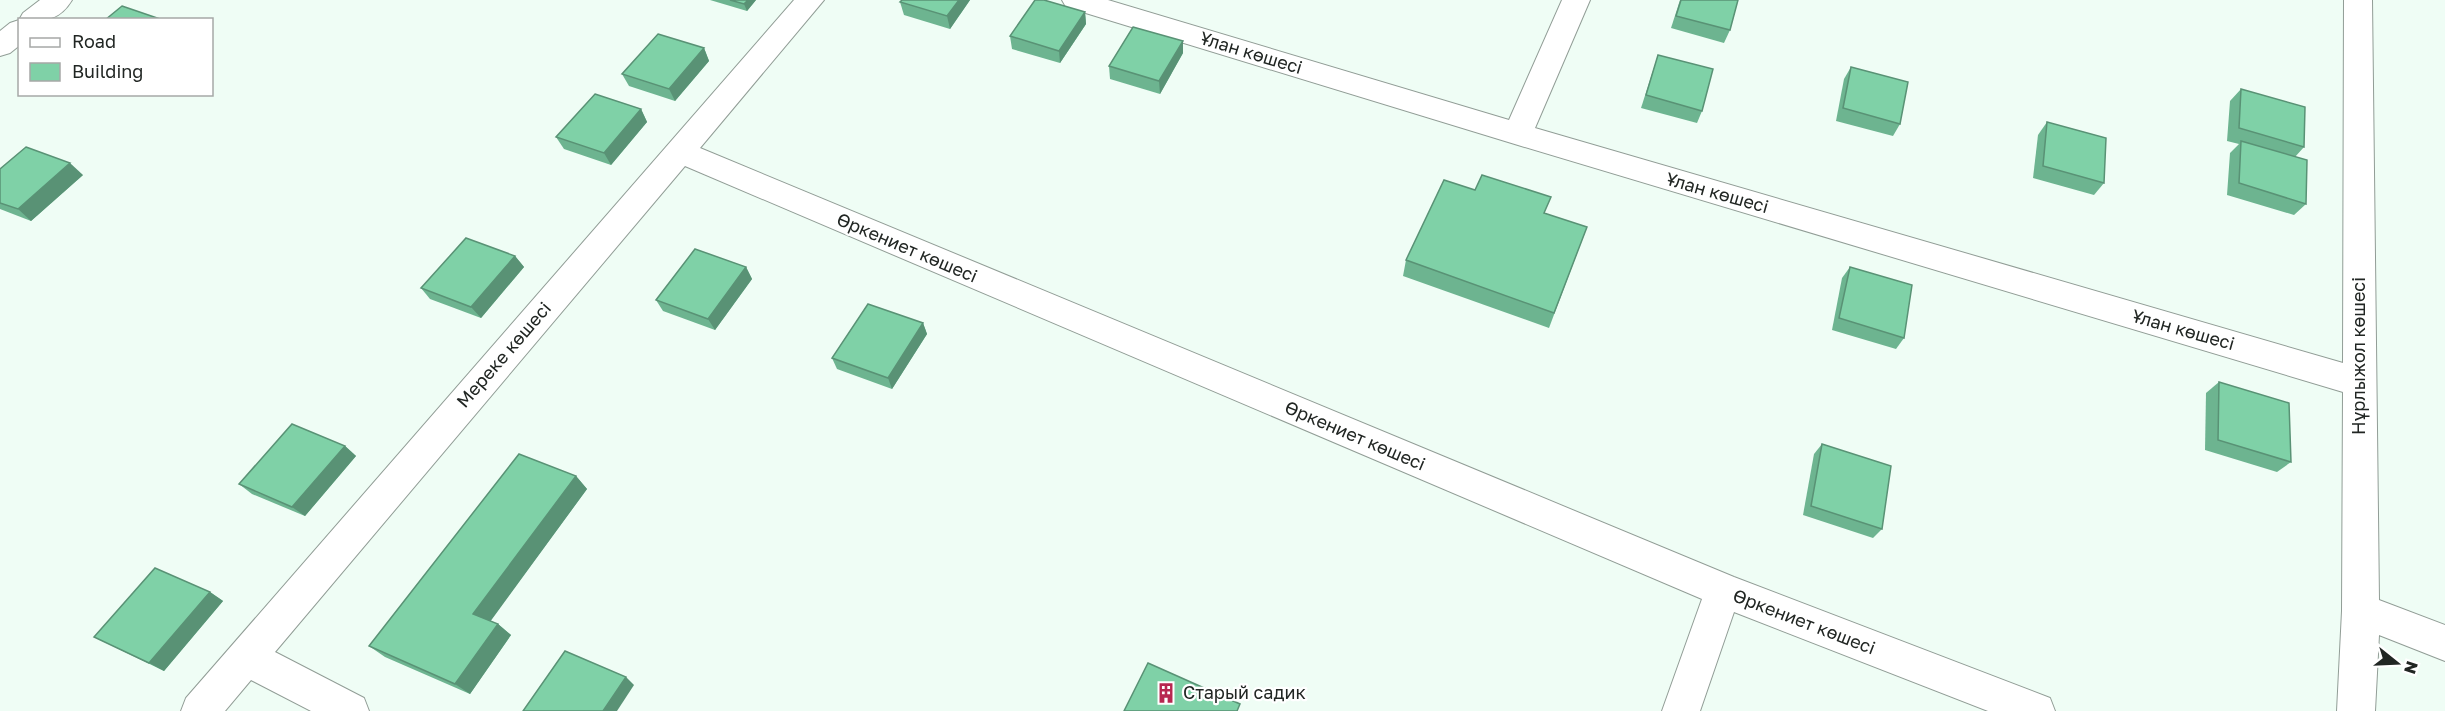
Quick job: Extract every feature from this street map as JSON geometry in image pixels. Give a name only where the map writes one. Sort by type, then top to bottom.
[{"type":"street","points":[[36,18],[58,0]]},
{"type":"street","name":"Мереке көшесі","points":[[200,711],[678,151],[810,0]]},
{"type":"street","name":"Ұлан көшесі","points":[[1076,0],[1518,134],[2358,382]]},
{"type":"street","points":[[1518,134],[1576,0]]},
{"type":"street","name":"Нұрлыжол көшесі","points":[[2356,711],[2361,612],[2358,382],[2358,0]]},
{"type":"street","points":[[0,46],[18,32]]},
{"type":"street","name":"Өркениет көшесі","points":[[678,151],[1723,590],[2036,711]]},
{"type":"street","points":[[1681,711],[1723,590]]},
{"type":"street","points":[[2361,612],[2445,643]]},
{"type":"street","points":[[246,657],[351,711]]},
{"type":"building","points":[[730,0],[748,0],[744,4]]},
{"type":"building","points":[[902,0],[959,0],[947,16],[900,2]]},
{"type":"building","points":[[1035,0],[1044,0],[1085,12],[1059,51],[1010,36]]},
{"type":"building","points":[[1681,0],[1738,0],[1730,30],[1676,16]]},
{"type":"building","points":[[122,6],[157,18],[107,18]]},
{"type":"building","points":[[1133,27],[1183,41],[1159,81],[1109,66]]},
{"type":"building","points":[[658,34],[704,48],[669,89],[622,74]]},
{"type":"building","points":[[1658,55],[1713,69],[1702,111],[1646,95]]},
{"type":"building","points":[[1851,67],[1908,82],[1900,124],[1843,108]]},
{"type":"building","points":[[2241,89],[2305,107],[2304,147],[2239,128]]},
{"type":"building","points":[[595,94],[641,109],[604,153],[556,137]]},
{"type":"building","points":[[2047,122],[2106,138],[2104,183],[2043,166]]},
{"type":"building","points":[[2241,141],[2307,160],[2306,204],[2239,183]]},
{"type":"building","points":[[26,147],[70,163],[18,209],[0,203],[0,169]]},
{"type":"building","points":[[1482,175],[1551,197],[1544,213],[1587,227],[1554,313],[1406,260],[1444,180],[1475,190]]},
{"type":"building","points":[[466,238],[515,256],[471,307],[421,288]]},
{"type":"building","points":[[695,249],[746,267],[708,319],[656,300]]},
{"type":"building","points":[[1850,267],[1912,285],[1904,338],[1839,318]]},
{"type":"building","points":[[868,304],[923,323],[888,378],[832,358]]},
{"type":"building","points":[[2219,382],[2289,403],[2291,462],[2218,440]]},
{"type":"building","points":[[292,424],[345,446],[292,507],[239,484]]},
{"type":"building","points":[[1822,444],[1891,466],[1882,529],[1811,506]]},
{"type":"building","points":[[519,454],[576,476],[473,614],[498,624],[455,684],[369,646]]},
{"type":"building","points":[[155,568],[210,592],[149,663],[94,637]]},
{"type":"building","points":[[565,651],[626,677],[603,711],[523,711]]},
{"type":"building","name":"Старый садик","points":[[1148,663],[1240,704],[1237,711],[1124,711]]},
{"type":"place","name":"Старый садик","points":[[1166,693]]}]
